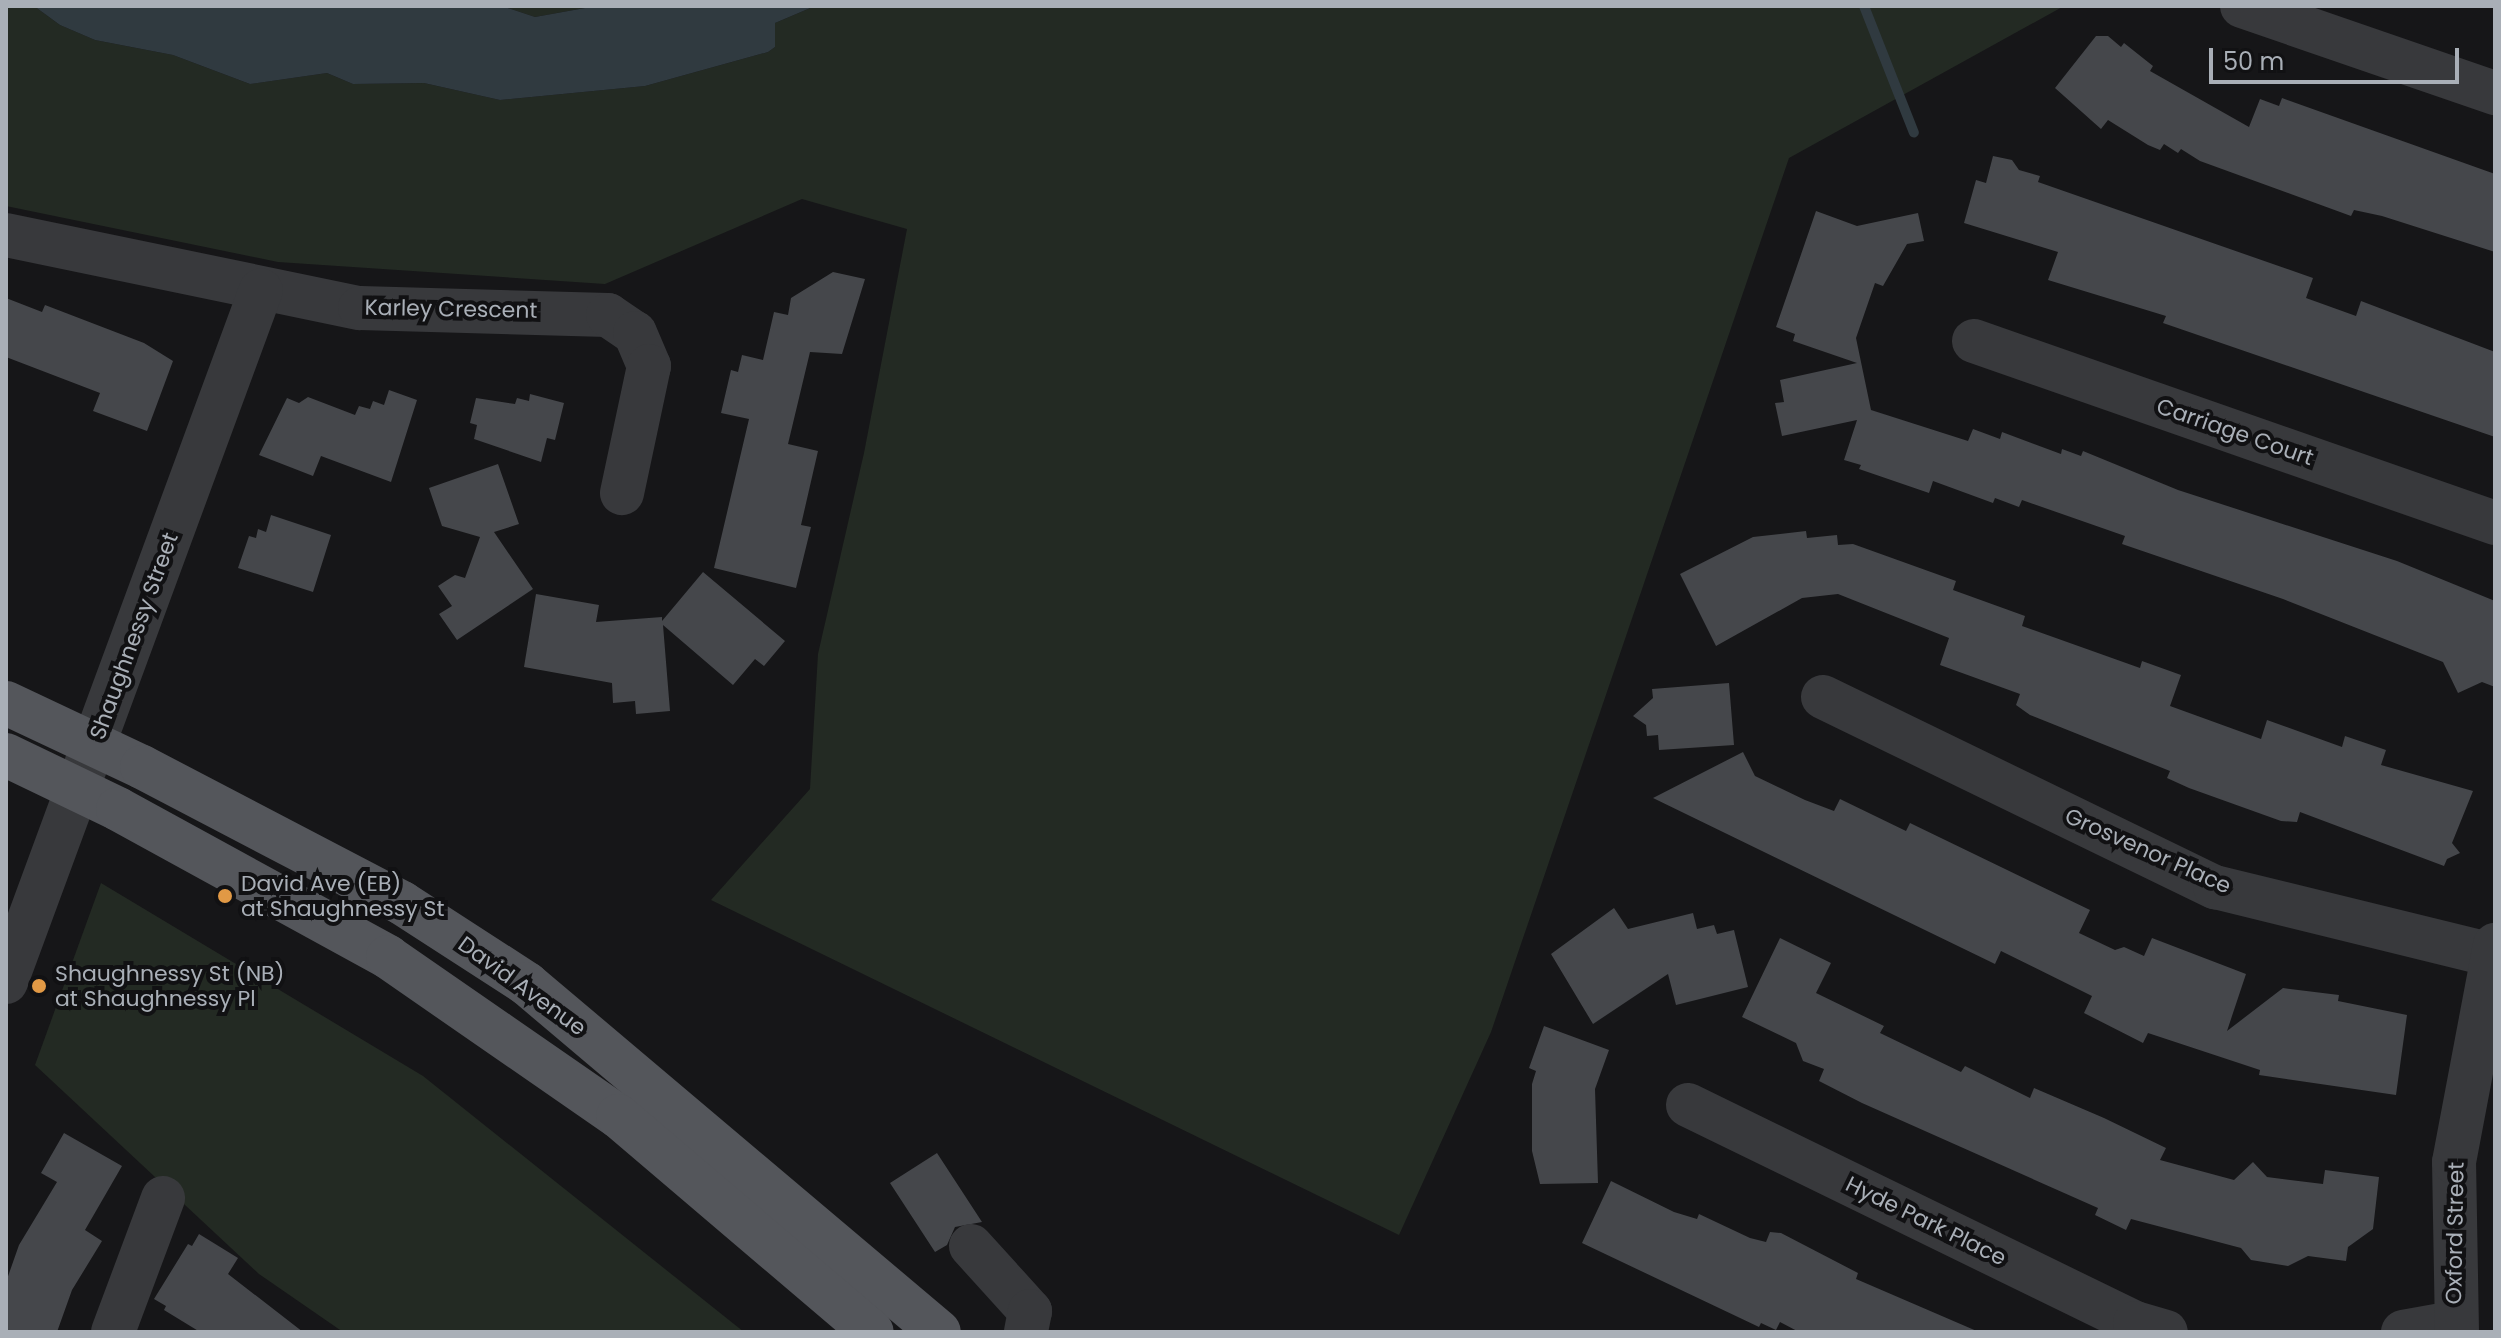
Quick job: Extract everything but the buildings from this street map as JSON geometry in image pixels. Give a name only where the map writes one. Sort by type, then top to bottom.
[{"type":"main road","name":"David Avenue","points":[[6,703],[402,903],[527,984],[939,1332]]},
{"type":"main road","points":[[6,755],[78,789],[400,965],[618,1116],[872,1332]]},
{"type":"street","points":[[2242,6],[2495,93]]},
{"type":"street","name":"Karley Crescent","points":[[6,235],[261,290],[401,312],[592,311],[624,324],[646,352],[649,381],[622,493]]},
{"type":"street","name":"Shaughnessy Street","points":[[6,982],[17,922],[78,789],[261,290]]},
{"type":"street","name":"Carriage Court","points":[[1974,341],[2495,523]]},
{"type":"street","name":"Grosvenor Place","points":[[1823,697],[2215,887],[2494,952]]},
{"type":"street","name":"Oxford Street","points":[[2455,1328],[2454,1162],[2494,952]]},
{"type":"street","name":"Hyde Park Place","points":[[1688,1105],[2135,1323],[2166,1332]]},
{"type":"street","points":[[116,1331],[163,1198]]},
{"type":"street","points":[[971,1246],[1030,1311],[1026,1332]]},
{"type":"street","points":[[2403,1332],[2455,1328]]},
{"type":"shaded area","points":[[6,6],[34,6],[60,25],[95,40],[173,55],[250,84],[327,73],[353,84],[424,83],[500,100],[645,86],[768,52],[775,47],[775,23],[815,6],[2064,6],[1789,158],[1491,1032],[1399,1235],[711,900],[810,789],[818,654],[864,453],[907,229],[802,199],[605,284],[278,262],[6,206]]},
{"type":"shaded area","points":[[34,6],[502,6],[535,17],[596,6],[815,6],[775,23],[775,47],[768,52],[645,86],[500,100],[424,83],[353,84],[327,73],[250,84],[173,55],[95,40],[60,25]]},
{"type":"shaded area","points":[[502,6],[596,6],[535,17]]},
{"type":"shaded area","points":[[101,883],[423,1076],[744,1332],[343,1332],[259,1274],[35,1065]]},
{"type":"waterway","points":[[1864,6],[1914,133]]},
{"type":"place","name":"David Ave (EB) at Shaughnessy St","points":[[225,896]]},
{"type":"place","name":"Shaughnessy St (NB) at Shaughnessy Pl","points":[[39,986]]}]
